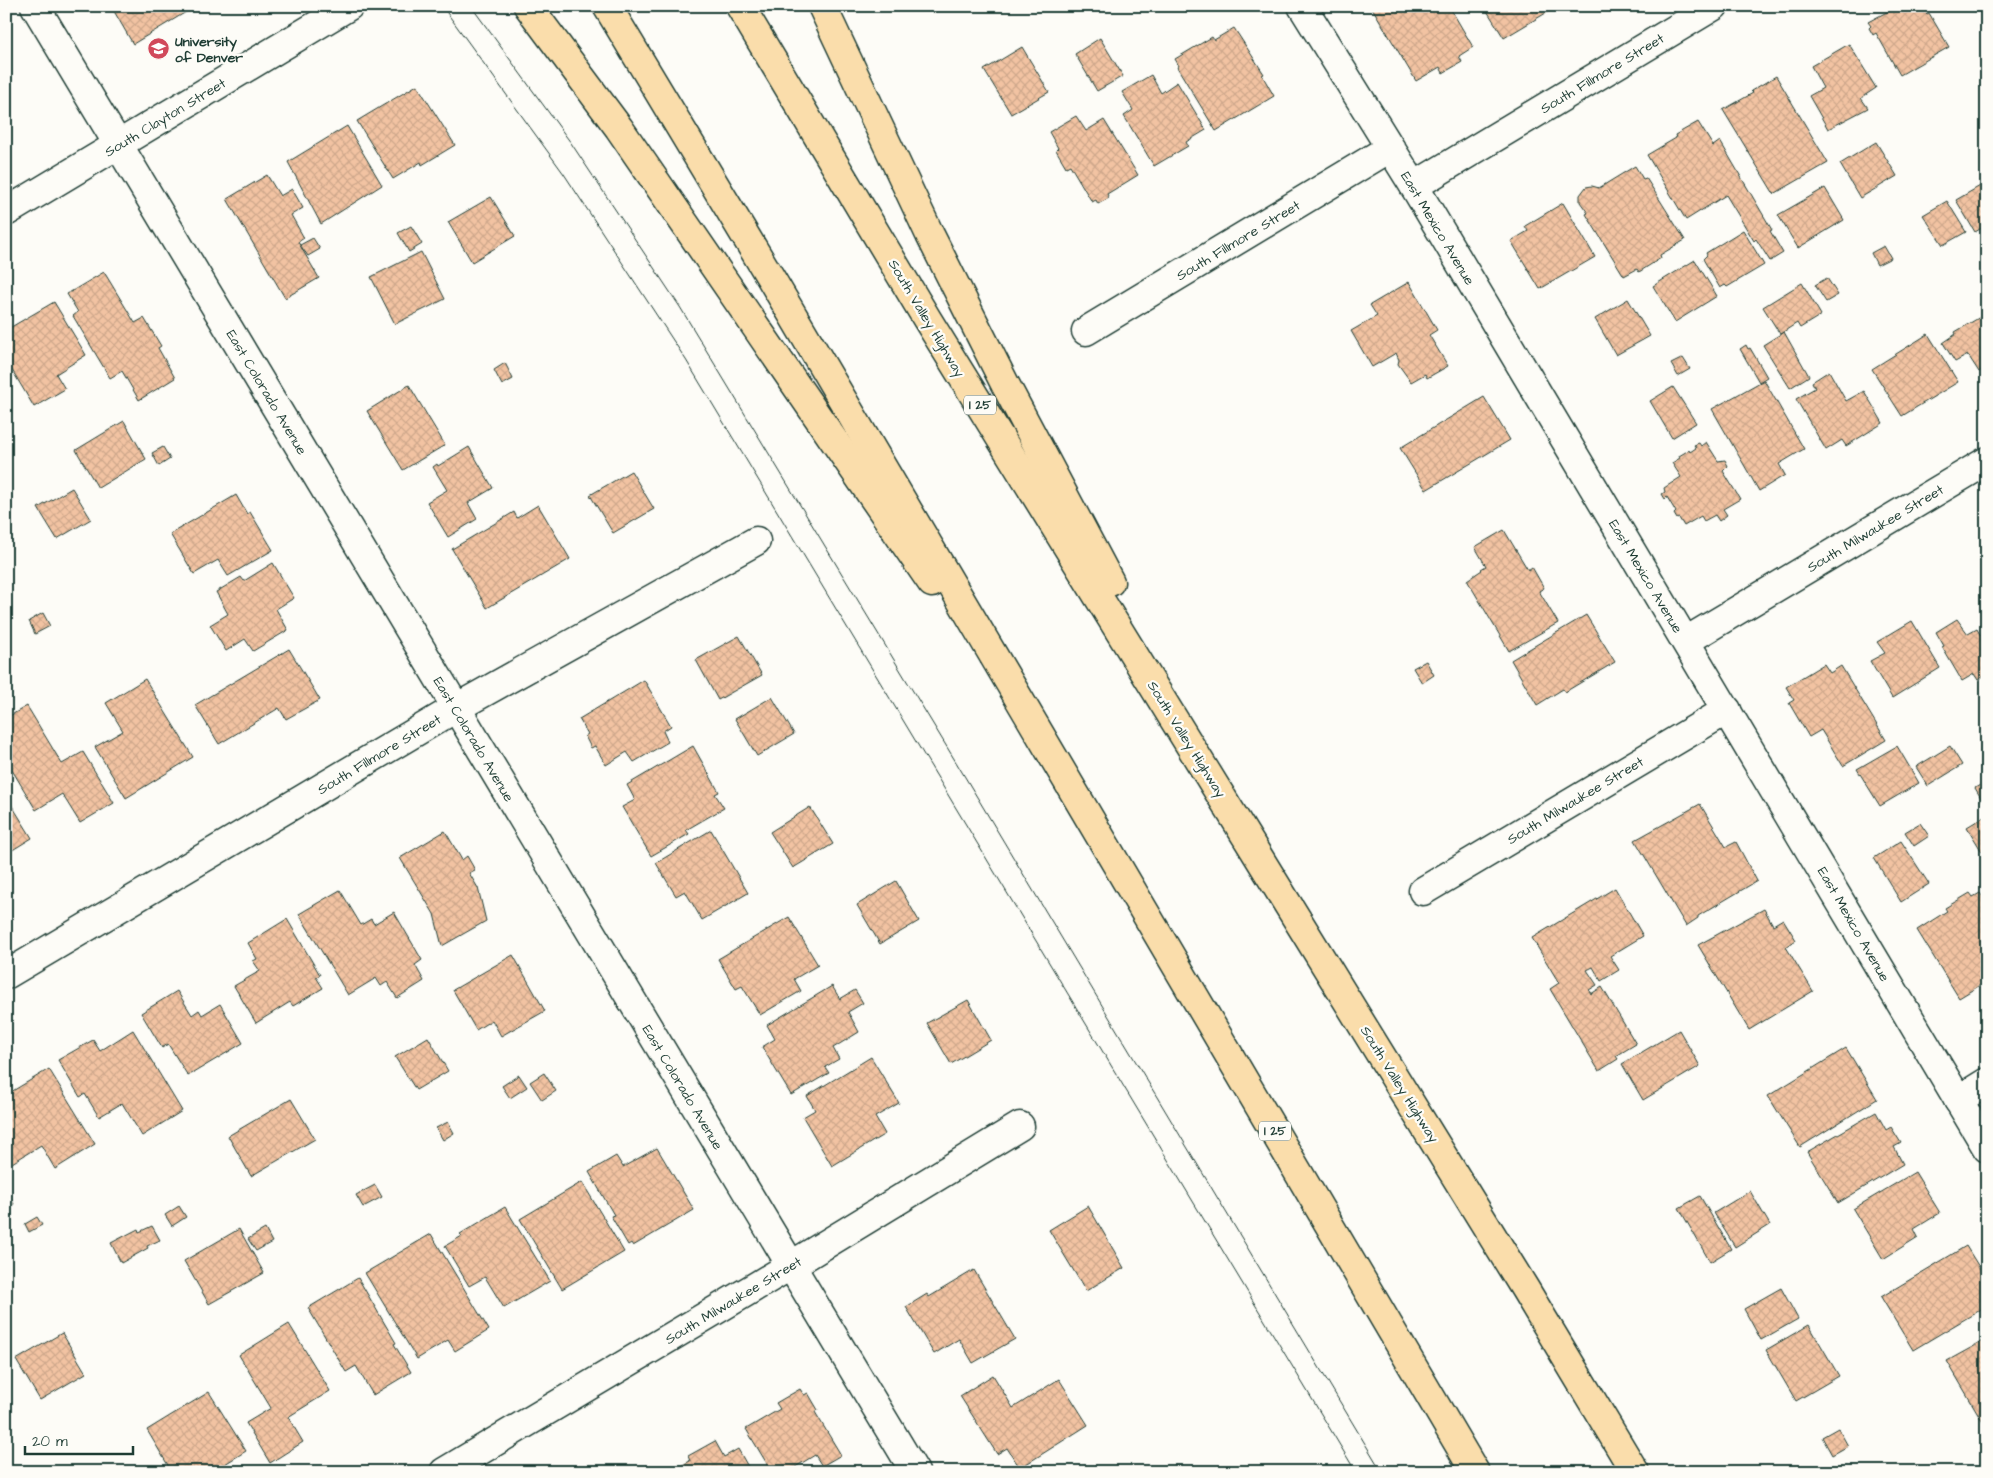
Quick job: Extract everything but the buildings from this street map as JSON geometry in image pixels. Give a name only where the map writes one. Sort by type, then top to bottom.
[{"type":"highway","points":[[528,6],[618,128],[1074,791]]},
{"type":"highway","name":"I 25","points":[[607,6],[780,292],[1475,1472]]},
{"type":"highway","name":"South Valley Highway","points":[[740,6],[927,319],[1226,800],[1525,1289],[1634,1472]]},
{"type":"highway","points":[[822,6],[930,236],[1005,384],[1226,800]]},
{"type":"street","name":"East Colorado Avenue","points":[[35,6],[120,144],[915,1472]]},
{"type":"street","name":"South Clayton Street","points":[[6,212],[349,6]]},
{"type":"street","name":"East Mexico Avenue","points":[[1302,6],[1414,186],[1987,1148]]},
{"type":"street","name":"South Fillmore Street","points":[[1414,186],[1714,6]]},
{"type":"street","name":"South Fillmore Street","points":[[1086,331],[1390,148]]},
{"type":"street","name":"South Milwaukee Street","points":[[1686,641],[1987,461]]},
{"type":"street","name":"South Fillmore Street","points":[[6,975],[456,708],[756,541]]},
{"type":"street","name":"South Milwaukee Street","points":[[1423,891],[1727,710]]},
{"type":"street","points":[[1958,1100],[1987,1082]]},
{"type":"street","name":"South Milwaukee Street","points":[[444,1472],[790,1266],[1020,1126]]},
{"type":"tram line","points":[[442,6],[564,174],[686,360],[1356,1472]]},
{"type":"tram line","points":[[471,6],[571,143],[680,307],[959,767],[1382,1472]]},
{"type":"place","name":"University of Denver","points":[[159,49]]}]
